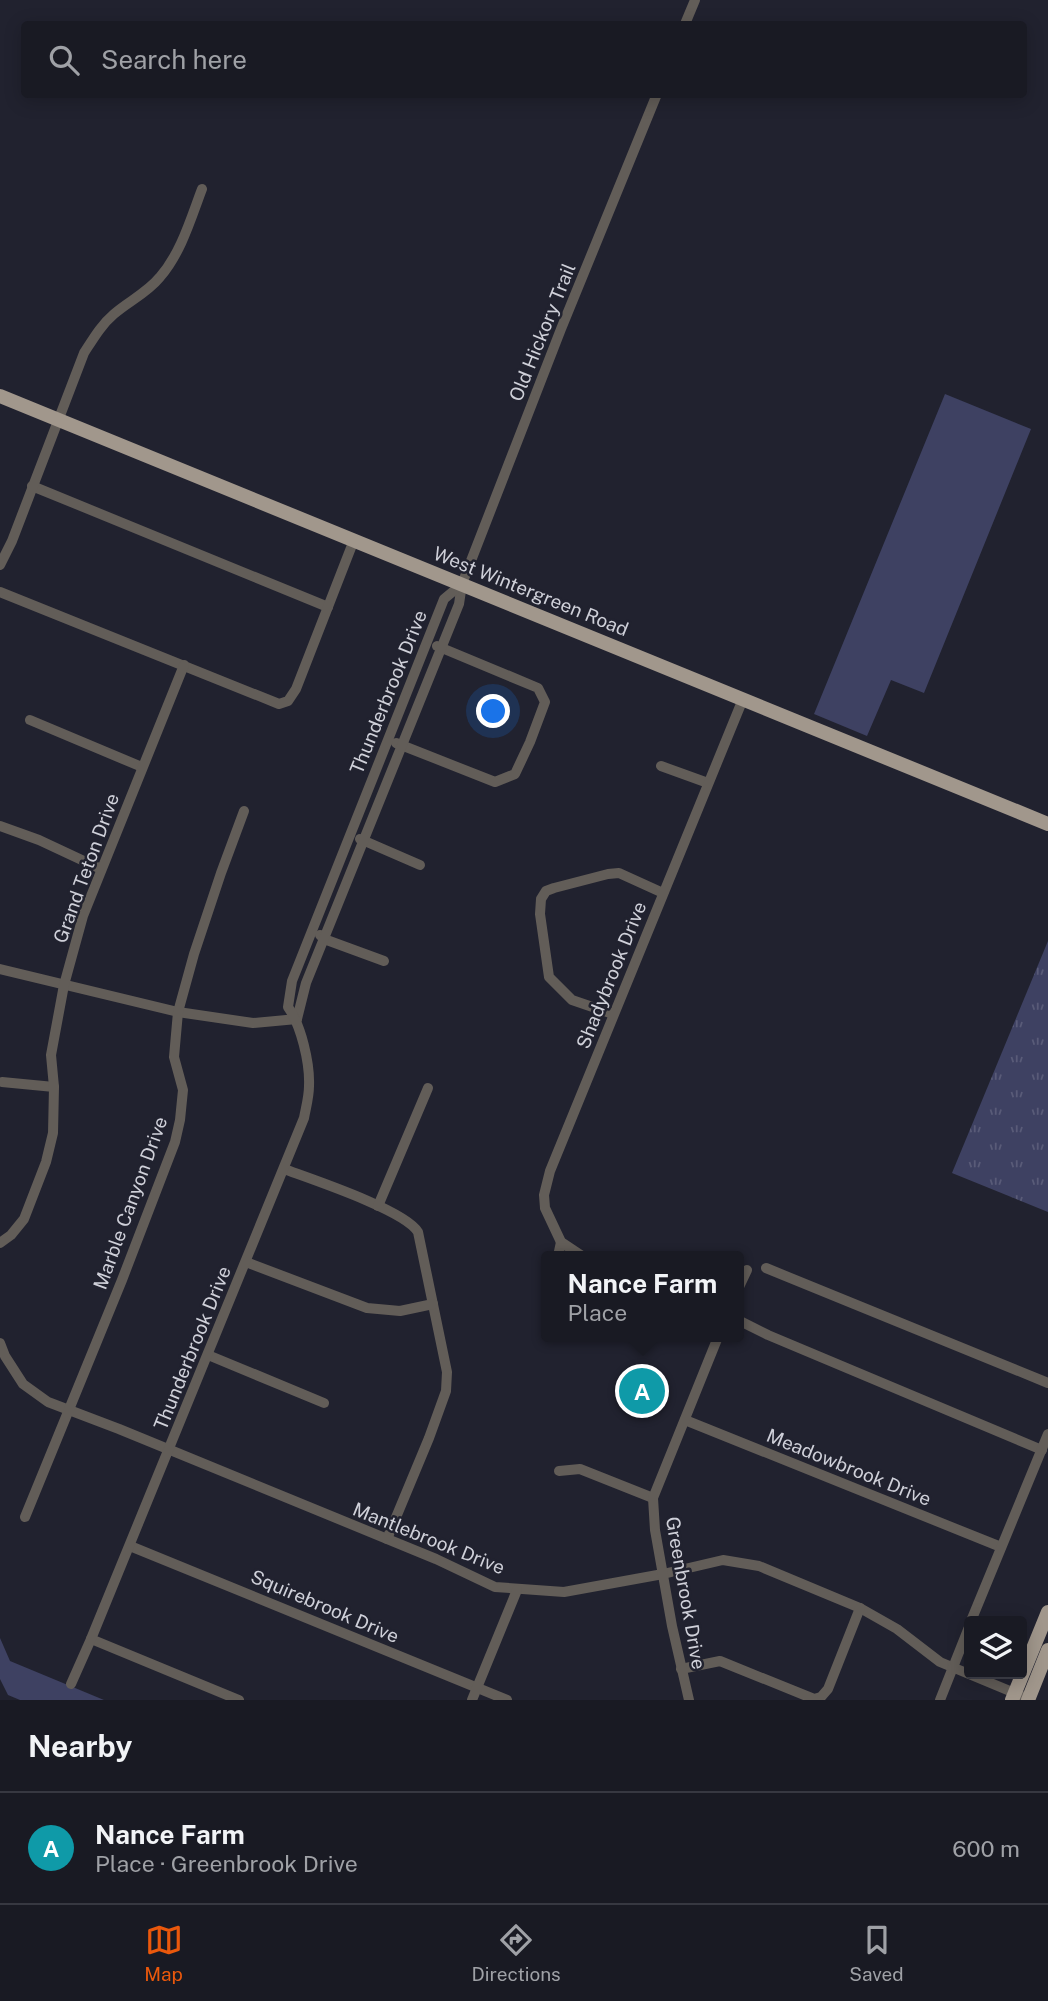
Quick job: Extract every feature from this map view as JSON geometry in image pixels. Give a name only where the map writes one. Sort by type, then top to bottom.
[{"type":"main road","name":"West Wintergreen Road","points":[[0,396],[1048,824]]},
{"type":"main road","points":[[1023,1698],[1048,1612]]},
{"type":"main road","points":[[1023,1698],[1048,1650]]},
{"type":"street","points":[[686,21],[695,0]]},
{"type":"street","name":"Old Hickory Trail","points":[[461,584],[655,98]]},
{"type":"street","points":[[0,565],[12,541],[84,353],[114,314],[146,291],[161,276],[173,258],[202,189]]},
{"type":"street","points":[[32,486],[328,607]]},
{"type":"street","points":[[0,592],[279,704],[288,701],[296,689],[354,540]]},
{"type":"street","name":"Thunderbrook Drive","points":[[71,1685],[304,1118],[308,1101],[309,1072],[297,1019],[288,1007],[292,981],[444,599],[461,584]]},
{"type":"street","name":"Thunderbrook Drive","points":[[297,1019],[306,983],[459,604],[461,584]]},
{"type":"street","points":[[387,740],[495,782],[515,774],[530,742],[545,702],[538,688],[427,642]]},
{"type":"street","name":"Grand Teton Drive","points":[[0,1243],[11,1235],[24,1219],[46,1162],[53,1133],[54,1087],[51,1055],[64,985],[83,916],[184,665]]},
{"type":"street","name":"Shadybrook Drive","points":[[561,1242],[545,1208],[544,1195],[550,1171],[743,698]]},
{"type":"street","points":[[30,720],[142,767]]},
{"type":"street","points":[[661,766],[708,783]]},
{"type":"street","name":"Marble Canyon Drive","points":[[25,1517],[175,1142],[183,1090],[174,1056],[178,1012],[217,884],[244,811]]},
{"type":"street","points":[[0,826],[39,840],[101,869]]},
{"type":"street","points":[[351,836],[420,865]]},
{"type":"street","points":[[613,1014],[572,1000],[549,977],[540,914],[541,900],[546,891],[554,888],[619,873],[663,893]]},
{"type":"street","points":[[313,929],[324,939],[384,961]]},
{"type":"street","points":[[0,969],[178,1012],[253,1023],[297,1019]]},
{"type":"street","points":[[2,1082],[54,1087]]},
{"type":"street","points":[[378,1206],[428,1088]]},
{"type":"street","points":[[284,1169],[378,1206],[414,1225],[418,1232],[447,1372],[446,1391],[387,1539]]},
{"type":"street","points":[[559,1251],[561,1242],[574,1251]]},
{"type":"street","points":[[246,1262],[367,1308],[400,1311],[433,1304]]},
{"type":"street","points":[[766,1268],[1048,1383]]},
{"type":"street","points":[[744,1276],[747,1270]]},
{"type":"street","points":[[744,1323],[1042,1450]]},
{"type":"street","name":"Greenbrook Drive","points":[[688,1700],[655,1530],[653,1498],[716,1342]]},
{"type":"street","name":"Mantlebrook Drive","points":[[0,1343],[23,1384],[48,1402],[436,1559],[495,1587],[564,1592],[723,1560],[759,1566],[860,1608],[897,1629],[940,1662],[1023,1698]]},
{"type":"street","points":[[208,1355],[324,1403]]},
{"type":"street","name":"Meadowbrook Drive","points":[[685,1420],[1001,1547]]},
{"type":"street","points":[[973,1616],[1048,1434]]},
{"type":"street","points":[[559,1471],[580,1469],[653,1498]]},
{"type":"street","name":"Squirebrook Drive","points":[[130,1546],[507,1700]]},
{"type":"street","points":[[472,1700],[517,1590]]},
{"type":"street","points":[[681,1668],[720,1661],[814,1699],[821,1697],[828,1689],[860,1608]]},
{"type":"street","points":[[92,1639],[239,1700]]},
{"type":"street","points":[[940,1700],[964,1640]]},
{"type":"green space","points":[[945,394],[1031,429],[924,693],[891,680],[867,736],[814,714]]},
{"type":"green space","points":[[1048,941],[1048,1212],[952,1173]]},
{"type":"green space","points":[[0,1638],[10,1661],[104,1700],[20,1700],[8,1695],[0,1679]]},
{"type":"place","name":"Nance Farm","points":[[642,1391]]}]
